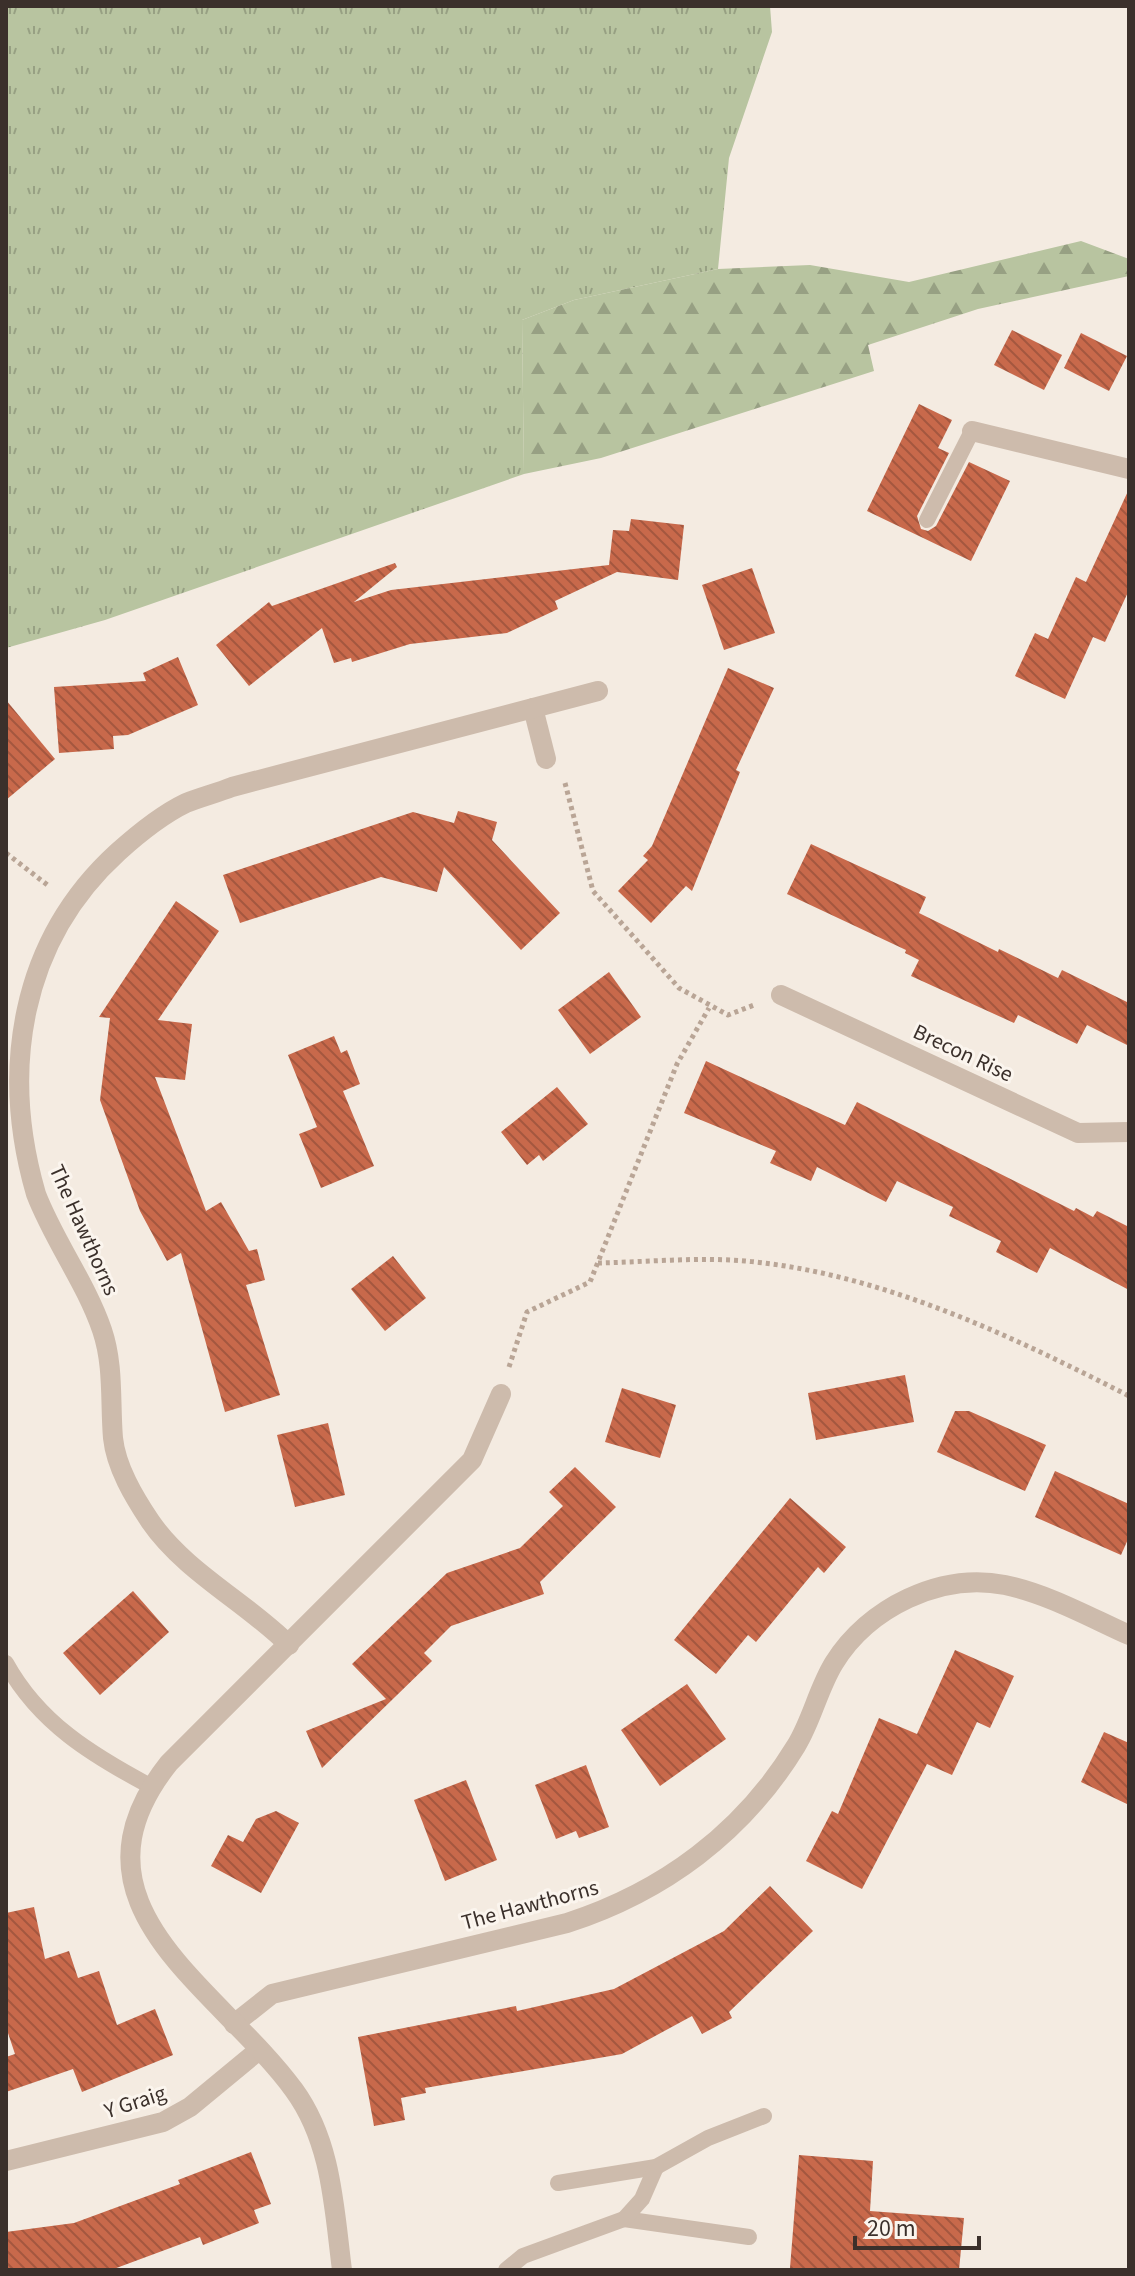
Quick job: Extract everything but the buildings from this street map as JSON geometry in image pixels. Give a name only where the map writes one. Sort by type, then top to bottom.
[{"type":"street","points":[[972,431],[1129,469]]},
{"type":"street","name":"The Hawthorns","points":[[289,1645],[176,1552],[151,1522],[126,1481],[114,1442],[109,1360],[102,1330],[36,1194],[21,1138],[14,1082],[19,1026],[33,974],[50,934],[70,902],[143,829],[185,804],[232,787],[598,691]]},
{"type":"street","points":[[533,708],[546,759]]},
{"type":"street","name":"Brecon Rise","points":[[781,995],[1078,1133],[1129,1132]]},
{"type":"street","points":[[342,2270],[330,2176],[318,2133],[294,2091],[159,1941],[140,1909],[130,1877],[129,1849],[136,1817],[150,1786],[169,1763],[472,1460],[501,1394]]},
{"type":"street","name":"The Hawthorns","points":[[234,2024],[272,1994],[567,1923],[613,1908],[673,1876],[719,1840],[761,1796],[797,1745],[833,1664],[856,1633],[884,1611],[913,1596],[977,1583],[1005,1585],[1048,1599],[1129,1635]]},
{"type":"street","name":"Y Graig","points":[[6,2161],[163,2122],[190,2107],[259,2050]]},
{"type":"lane","points":[[927,520],[972,431]]},
{"type":"lane","points":[[6,1663],[47,1719],[93,1756],[150,1786]]},
{"type":"lane","points":[[558,2183],[656,2167],[708,2138],[764,2116]]},
{"type":"lane","points":[[506,2270],[523,2256],[624,2219],[642,2199],[656,2167]]},
{"type":"lane","points":[[624,2219],[749,2237]]},
{"type":"path","points":[[546,759],[562,773],[593,891],[679,988],[709,1008],[728,1015],[781,995]]},
{"type":"path","points":[[6,853],[70,902]]},
{"type":"path","points":[[501,1394],[527,1312],[590,1282],[677,1064],[709,1008]]},
{"type":"path","points":[[598,1263],[742,1261],[814,1271],[933,1307],[1047,1354],[1129,1396]]},
{"type":"green space","points":[[6,6],[770,6],[772,32],[729,158],[718,269],[574,300],[522,320],[524,474],[105,620],[6,648]]},
{"type":"green space","points":[[1081,241],[1129,259],[1129,276],[978,309],[868,345],[874,371],[601,458],[524,474],[522,320],[574,300],[718,269],[810,265],[909,282]]}]
